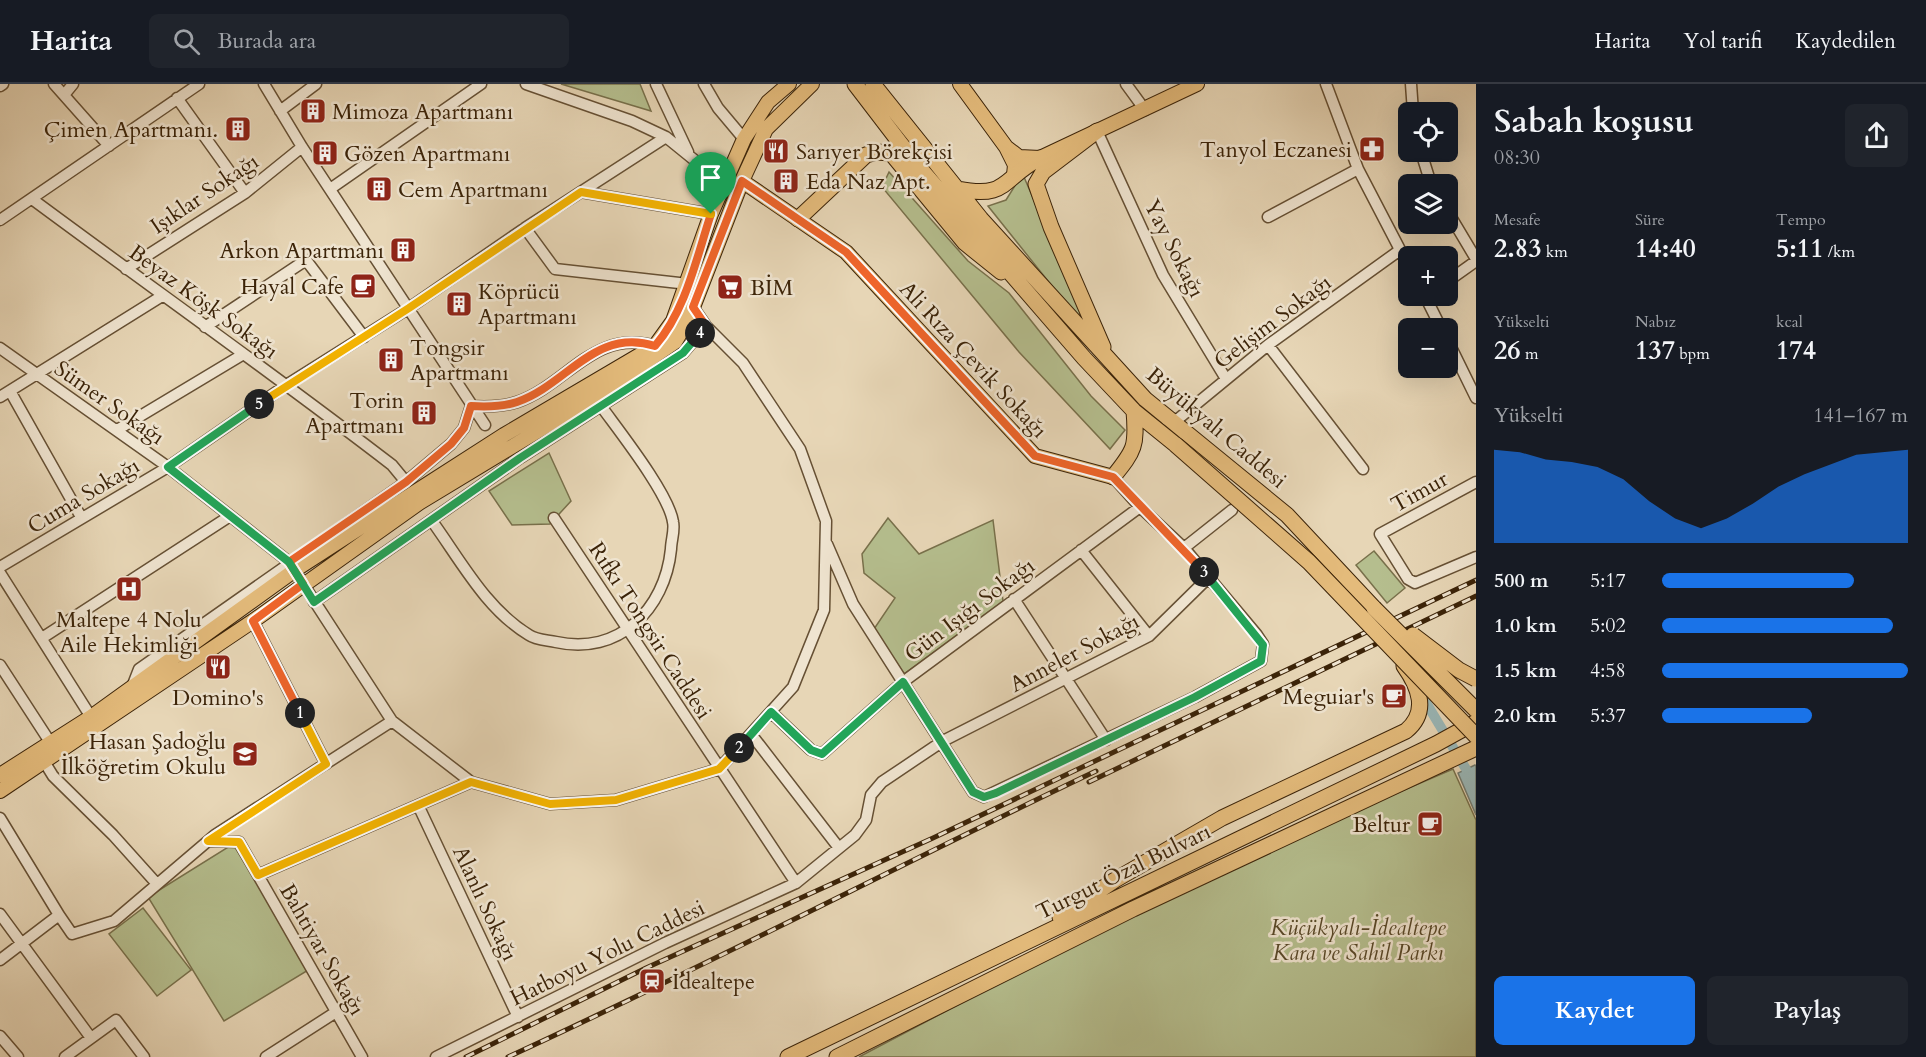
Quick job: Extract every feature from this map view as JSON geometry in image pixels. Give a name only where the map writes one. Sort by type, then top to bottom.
[{"type":"highway","name":"Büyükyalı Caddesi","points":[[855,84],[917,165],[1134,411],[1248,481],[1287,515],[1374,608],[1476,710]]},
{"type":"highway","name":"Büyükyalı Caddesi","points":[[873,84],[981,219],[1107,358],[1167,420],[1182,440],[1281,534],[1398,656]]},
{"type":"highway","points":[[1097,131],[1043,172],[1036,184],[1051,227],[1107,358]]},
{"type":"highway","points":[[798,219],[866,155],[884,151],[891,153],[965,243],[992,267],[1019,283]]},
{"type":"highway","points":[[958,189],[986,193],[996,190],[1040,158]]},
{"type":"highway","points":[[1113,477],[1132,454],[1137,436],[1134,411]]},
{"type":"highway","points":[[1374,608],[1459,670],[1476,679]]},
{"type":"highway","points":[[1398,656],[1472,741]]},
{"type":"highway","points":[[1014,948],[1115,880],[1222,818],[1406,731],[1414,724],[1421,707],[1414,680],[1398,656]]},
{"type":"highway","name":"Turgut Özal Bulvarı","points":[[837,1057],[1133,909],[1446,760],[1472,741],[1476,722]]},
{"type":"highway","name":"Turgut Özal Bulvarı","points":[[788,1057],[1436,744],[1472,741]]},
{"type":"main road","points":[[0,791],[45,763],[161,674],[292,566],[504,435],[655,346],[673,321],[711,214],[744,139],[768,102],[789,84]]},
{"type":"main road","points":[[0,775],[91,717],[132,687],[161,674],[253,621],[419,503],[570,412],[675,342],[693,307],[742,181],[766,129],[812,84]]},
{"type":"main road","points":[[960,84],[1006,147],[1015,165],[1014,175]]},
{"type":"main road","points":[[1006,147],[1019,157],[1040,158],[1197,84]]},
{"type":"main road","name":"Ali Rıza Çevik Sokağı","points":[[742,181],[846,252],[1035,456],[1113,477]]},
{"type":"street","points":[[54,84],[109,147]]},
{"type":"street","points":[[64,95],[73,84]]},
{"type":"street","points":[[0,220],[200,84]]},
{"type":"street","points":[[264,84],[302,147],[484,425]]},
{"type":"street","points":[[280,111],[316,84]]},
{"type":"street","points":[[330,189],[481,84]]},
{"type":"street","points":[[526,84],[632,121],[666,137],[688,152],[724,184]]},
{"type":"street","points":[[656,84],[688,152]]},
{"type":"street","points":[[704,84],[718,108],[744,139]]},
{"type":"street","points":[[1126,84],[1145,110]]},
{"type":"street","points":[[1326,84],[1358,169],[1398,246]]},
{"type":"street","points":[[1411,84],[1412,102]]},
{"type":"street","points":[[177,98],[245,193]]},
{"type":"street","name":"Yay Sokağı","points":[[1097,131],[1163,275],[1226,379]]},
{"type":"street","name":"Cuma Sokağı","points":[[0,567],[168,467],[288,384],[409,308],[525,228],[666,137]]},
{"type":"street","name":"Işıklar Sokağı","points":[[126,268],[245,193],[302,147]]},
{"type":"street","points":[[1268,217],[1358,169]]},
{"type":"street","points":[[581,192],[711,214]]},
{"type":"street","name":"Beyaz Köşk Sokağı","points":[[33,199],[242,355],[288,384],[392,465],[406,482]]},
{"type":"street","points":[[525,228],[555,269],[688,284]]},
{"type":"street","points":[[1458,229],[1476,260],[1458,274]]},
{"type":"street","name":"Gelişim Sokağı","points":[[1167,420],[1178,419],[1268,345],[1398,251]]},
{"type":"street","points":[[205,327],[306,260],[364,337]]},
{"type":"street","points":[[0,397],[162,296]]},
{"type":"street","points":[[471,782],[550,804],[616,800],[719,769],[793,687],[824,610],[826,521],[800,449],[743,363],[706,326],[693,307]]},
{"type":"street","points":[[314,602],[520,458],[683,353],[706,326]]},
{"type":"street","points":[[471,406],[504,406],[520,401],[600,350],[618,342],[637,341],[655,346]]},
{"type":"street","points":[[1268,345],[1363,469]]},
{"type":"street","name":"Sümer Sokağı","points":[[0,348],[168,467],[292,566],[392,721],[471,782]]},
{"type":"street","points":[[117,430],[242,355]]},
{"type":"street","points":[[1458,361],[1476,398]]},
{"type":"street","points":[[10,391],[81,517]]},
{"type":"street","points":[[132,687],[139,669],[292,566],[406,482],[451,444],[464,428],[471,406]]},
{"type":"street","points":[[432,521],[493,607],[531,637],[573,646],[604,641],[627,630],[653,605],[669,560],[673,522],[658,487],[601,406]]},
{"type":"street","points":[[825,541],[854,604],[943,741],[973,792],[984,797],[1106,740],[1261,661],[1263,645],[1184,548],[1140,507],[1113,477]]},
{"type":"street","name":"Timur","points":[[1476,482],[1380,534],[1408,579],[1414,583],[1476,556]]},
{"type":"street","name":"Gün Işığı Sokağı","points":[[771,712],[811,750],[822,754],[903,682],[1140,507]]},
{"type":"street","points":[[1184,548],[1232,510]]},
{"type":"street","points":[[42,638],[230,516]]},
{"type":"street","name":"Rıfkı Tongsir Caddesi","points":[[554,518],[796,883]]},
{"type":"street","points":[[1081,550],[1149,636]]},
{"type":"street","points":[[0,573],[91,717]]},
{"type":"street","name":"Anneler Sokağı","points":[[838,848],[855,836],[866,820],[871,795],[882,783],[943,741],[1149,636],[1209,578]]},
{"type":"street","points":[[1014,599],[1106,740]]},
{"type":"street","points":[[253,621],[326,764]]},
{"type":"street","points":[[0,665],[50,742]]},
{"type":"street","points":[[0,818],[72,934],[114,921],[208,841],[392,721]]},
{"type":"street","points":[[751,734],[838,848]]},
{"type":"street","points":[[45,763],[53,776],[113,835],[157,884]]},
{"type":"street","name":"Bahtiyar Sokağı","points":[[362,1057],[258,875],[471,782]]},
{"type":"street","name":"Alanlı Sokağı","points":[[418,805],[518,1017]]},
{"type":"street","points":[[208,841],[239,842],[258,875]]},
{"type":"street","name":"Hatboyu Yolu Caddesi","points":[[436,1057],[665,943],[796,883],[838,848]]},
{"type":"street","points":[[0,914],[91,1038]]},
{"type":"street","points":[[0,960],[59,915]]},
{"type":"street","points":[[266,1057],[336,1012]]},
{"type":"street","points":[[65,1057],[116,1020],[144,1057]]},
{"type":"street","points":[[0,1036],[18,1057]]},
{"type":"green space","points":[[561,84],[640,84],[651,111]]},
{"type":"green space","points":[[889,172],[968,261],[1009,293],[1091,396],[1125,430],[1110,449],[1019,352],[882,187]]},
{"type":"green space","points":[[1024,177],[1092,336],[988,206],[1006,200],[1016,184]]},
{"type":"green space","points":[[549,453],[571,501],[550,524],[512,525],[489,491]]},
{"type":"green space","points":[[888,518],[919,554],[993,520],[1003,601],[904,674],[874,629],[895,598],[864,573],[862,554]]},
{"type":"green space","points":[[1374,551],[1405,588],[1387,603],[1356,565]]},
{"type":"green space","name":"Küçükyalı-İdealtepe Kara ve Sahil Parkı","points":[[1453,769],[1476,820],[1476,1057],[859,1057],[1081,940],[1362,808]]},
{"type":"green space","points":[[233,844],[310,969],[224,1021],[148,897]]},
{"type":"green space","points":[[143,908],[191,970],[157,996],[109,934]]},
{"type":"water","points":[[1476,766],[1476,815],[1458,773]]},
{"type":"waterway","points":[[1419,691],[1466,769]]},
{"type":"railway","points":[[466,1057],[646,968],[933,838],[1476,580]]},
{"type":"railway","points":[[1089,782],[1476,596]]},
{"type":"railway","points":[[508,1057],[1096,771]]},
{"type":"place","name":"Mimoza Apartmanı","points":[[313,111]]},
{"type":"place","name":"Çimen Apartmanı.","points":[[238,129]]},
{"type":"place","name":"Tanyol Eczanesi","points":[[1372,149]]},
{"type":"place","name":"Sarıyer Börekçisi","points":[[776,151]]},
{"type":"place","name":"Gözen Apartmanı","points":[[325,153]]},
{"type":"place","name":"Eda Naz Apt.","points":[[786,181]]},
{"type":"place","name":"Cem Apartmanı","points":[[379,189]]},
{"type":"place","name":"Arkon Apartmanı","points":[[403,250]]},
{"type":"place","name":"Hayal Cafe","points":[[363,286]]},
{"type":"place","name":"BİM","points":[[730,287]]},
{"type":"place","name":"Köprücü Apartmanı","points":[[459,304]]},
{"type":"place","name":"Tongsir Apartmanı","points":[[391,360]]},
{"type":"place","name":"Torin Apartmanı","points":[[424,413]]},
{"type":"place","name":"Maltepe 4 Nolu Aile Hekimliği","points":[[129,589]]},
{"type":"place","name":"Domino's","points":[[218,667]]},
{"type":"place","name":"Meguiar's","points":[[1394,696]]},
{"type":"place","name":"Hasan Şadoğlu İlköğretim Okulu","points":[[245,754]]},
{"type":"place","name":"Beltur","points":[[1430,824]]},
{"type":"place","name":"İdealtepe","points":[[652,981]]},
{"type":"route","points":[[711,214],[581,192],[409,308],[288,384],[168,467],[289,562],[295,570],[314,602],[520,458],[683,353],[706,326],[693,307],[742,181],[846,252],[1035,456],[1113,477],[1140,507],[1184,548],[1257,635],[1263,645],[1264,653],[1261,661],[1195,697],[984,797],[973,792],[943,741],[903,682],[822,754],[811,750],[771,712],[719,769],[616,800],[550,804],[471,782],[258,875],[239,842],[208,841],[326,764],[253,621],[303,584],[289,562],[406,482],[451,444],[464,428],[471,406],[504,406],[520,401],[600,350],[618,342],[637,341],[655,346],[673,321],[711,214]]}]
